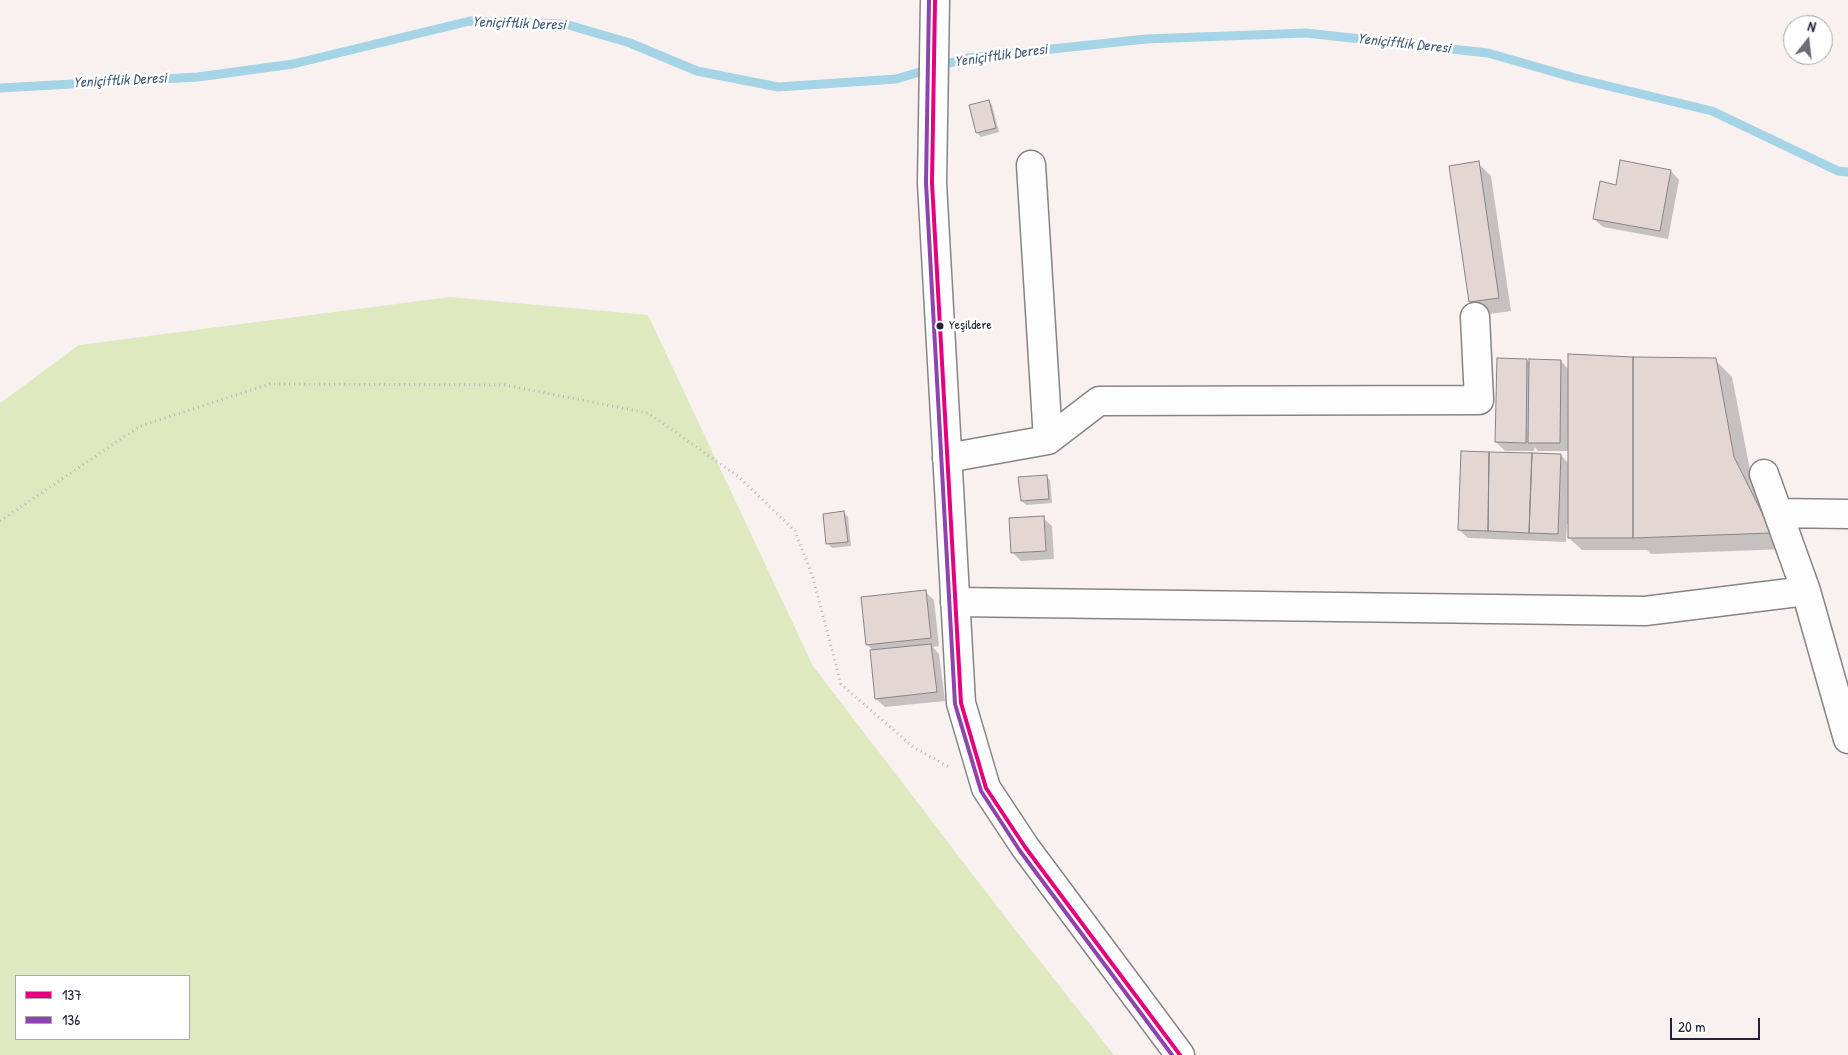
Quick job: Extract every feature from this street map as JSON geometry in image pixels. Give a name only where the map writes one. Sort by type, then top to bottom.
[{"type":"main road","points":[[935,0],[932,183],[961,702],[986,788],[1026,847],[1180,1055]]},
{"type":"main road","points":[[1031,165],[1048,440]]},
{"type":"main road","points":[[947,458],[1048,440],[1100,400],[1479,400],[1475,317]]},
{"type":"main road","points":[[1764,474],[1806,591],[1848,740]]},
{"type":"main road","points":[[1778,513],[1848,514]]},
{"type":"main road","points":[[955,602],[1646,611],[1806,591]]},
{"type":"path","points":[[0,521],[140,426],[270,384],[505,385],[648,413],[739,477],[795,530],[812,578],[841,684],[913,747],[986,788]]},
{"type":"green space","points":[[450,297],[648,315],[813,666],[1006,918],[1114,1055],[0,1055],[0,403],[79,345]]},
{"type":"building","points":[[989,100],[996,128],[976,133],[969,105]]},
{"type":"building","points":[[1620,160],[1671,170],[1660,231],[1593,219],[1600,181],[1616,185]]},
{"type":"building","points":[[1479,161],[1499,298],[1469,302],[1449,166]]},
{"type":"building","points":[[1568,354],[1633,357],[1633,538],[1568,538]]},
{"type":"building","points":[[1633,357],[1716,358],[1734,457],[1772,533],[1633,538]]},
{"type":"building","points":[[1497,358],[1527,359],[1526,443],[1495,442]]},
{"type":"building","points":[[1529,359],[1561,360],[1560,443],[1528,443]]},
{"type":"building","points":[[1461,451],[1489,452],[1488,531],[1458,530]]},
{"type":"building","points":[[1489,452],[1532,453],[1529,533],[1488,531]]},
{"type":"building","points":[[1532,453],[1561,454],[1558,534],[1529,533]]},
{"type":"building","points":[[1047,475],[1049,499],[1021,501],[1018,477]]},
{"type":"building","points":[[844,511],[848,542],[826,544],[823,514]]},
{"type":"building","points":[[1044,516],[1046,551],[1011,553],[1009,518]]},
{"type":"building","points":[[926,590],[931,638],[866,645],[861,597]]},
{"type":"building","points":[[931,644],[937,692],[875,699],[870,650]]},
{"type":"waterway","name":"Yeniçiftlik Deresi","points":[[0,88],[198,77],[293,64],[470,21],[565,24],[630,43],[697,71],[778,87],[896,79],[967,58],[1146,39],[1306,33],[1488,53],[1575,78],[1712,111],[1838,171],[1848,172]]},
{"type":"transit line","name":"136","points":[[929,0],[926,183],[955,704],[981,791],[1020,851],[1172,1055]]},
{"type":"transit line","name":"137","points":[[935,0],[932,183],[961,703],[986,788],[1025,847],[1180,1055]]},
{"type":"place","name":"Yeşildere","points":[[940,326]]}]
